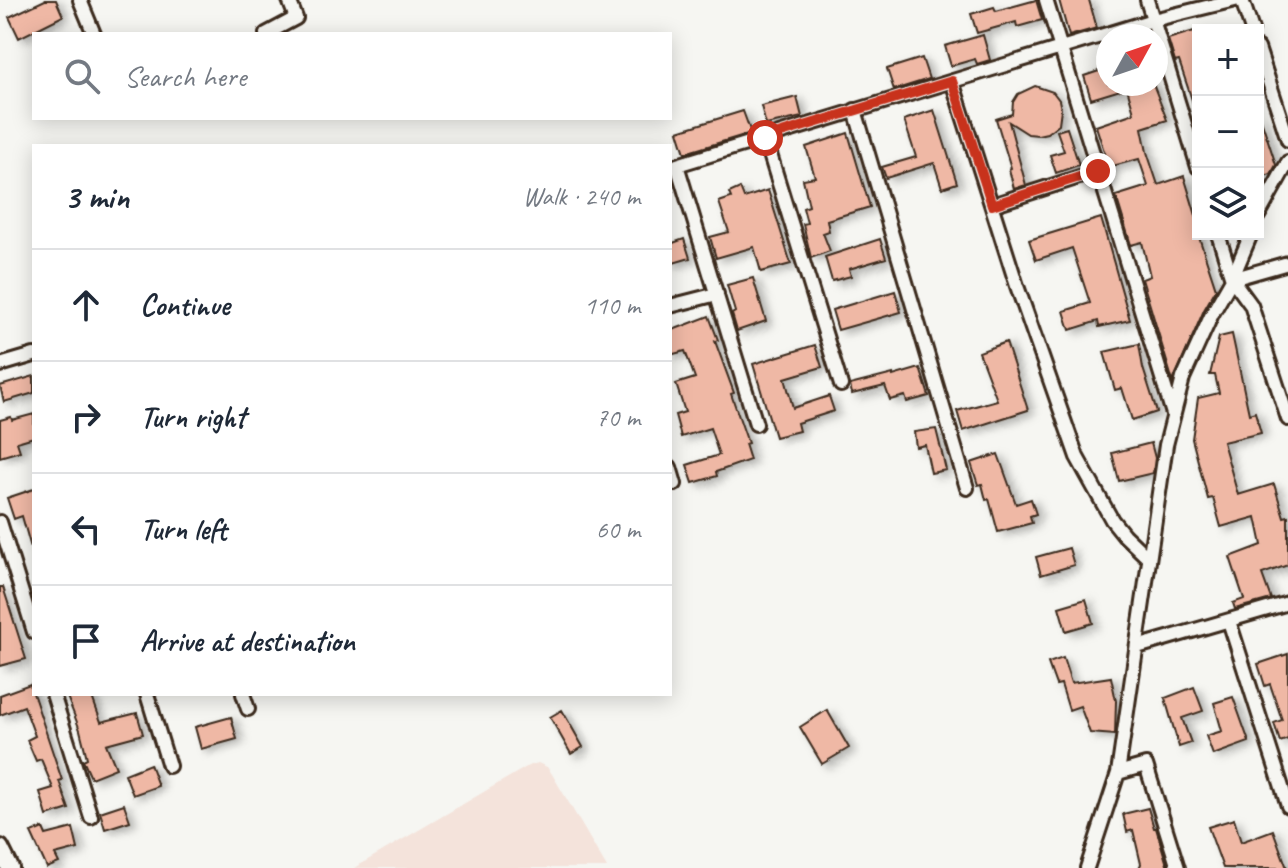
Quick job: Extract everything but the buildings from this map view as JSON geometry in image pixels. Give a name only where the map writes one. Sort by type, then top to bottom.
[{"type":"main road","points":[[0,848],[10,868]]},
{"type":"street","points":[[80,0],[93,32]]},
{"type":"street","points":[[270,32],[296,18],[289,0]]},
{"type":"street","points":[[1046,0],[1173,415]]},
{"type":"street","points":[[1147,0],[1192,147]]},
{"type":"street","points":[[756,424],[677,165],[1153,20],[1235,0]]},
{"type":"street","points":[[1242,0],[1250,24]]},
{"type":"street","points":[[1264,66],[1288,140]]},
{"type":"street","points":[[952,81],[1021,299],[1077,457],[1112,520],[1149,559]]},
{"type":"street","points":[[855,110],[967,488]]},
{"type":"street","points":[[765,138],[841,385]]},
{"type":"street","points":[[1264,205],[1288,162]]},
{"type":"street","points":[[992,205],[1098,171]]},
{"type":"street","points":[[1220,240],[1232,279],[1251,305],[1288,419]]},
{"type":"street","points":[[1087,868],[1118,773],[1173,415],[1183,378],[1248,240]]},
{"type":"street","points":[[1232,279],[1288,263]]},
{"type":"street","points":[[672,305],[717,294]]},
{"type":"street","points":[[0,365],[32,356]]},
{"type":"street","points":[[672,474],[675,484]]},
{"type":"street","points":[[0,522],[32,626]]},
{"type":"street","points":[[1137,647],[1288,603]]},
{"type":"street","points":[[1229,621],[1288,806]]},
{"type":"street","points":[[54,696],[91,817]]},
{"type":"street","points":[[148,696],[169,766]]},
{"type":"street","points":[[244,696],[248,709]]},
{"type":"street","points":[[1118,773],[1146,765],[1178,868]]},
{"type":"shaded area","points":[[538,763],[547,767],[552,774],[607,868],[354,868],[528,766]]},
{"type":"route","points":[[765,138],[952,81],[992,205],[1098,171]]}]
